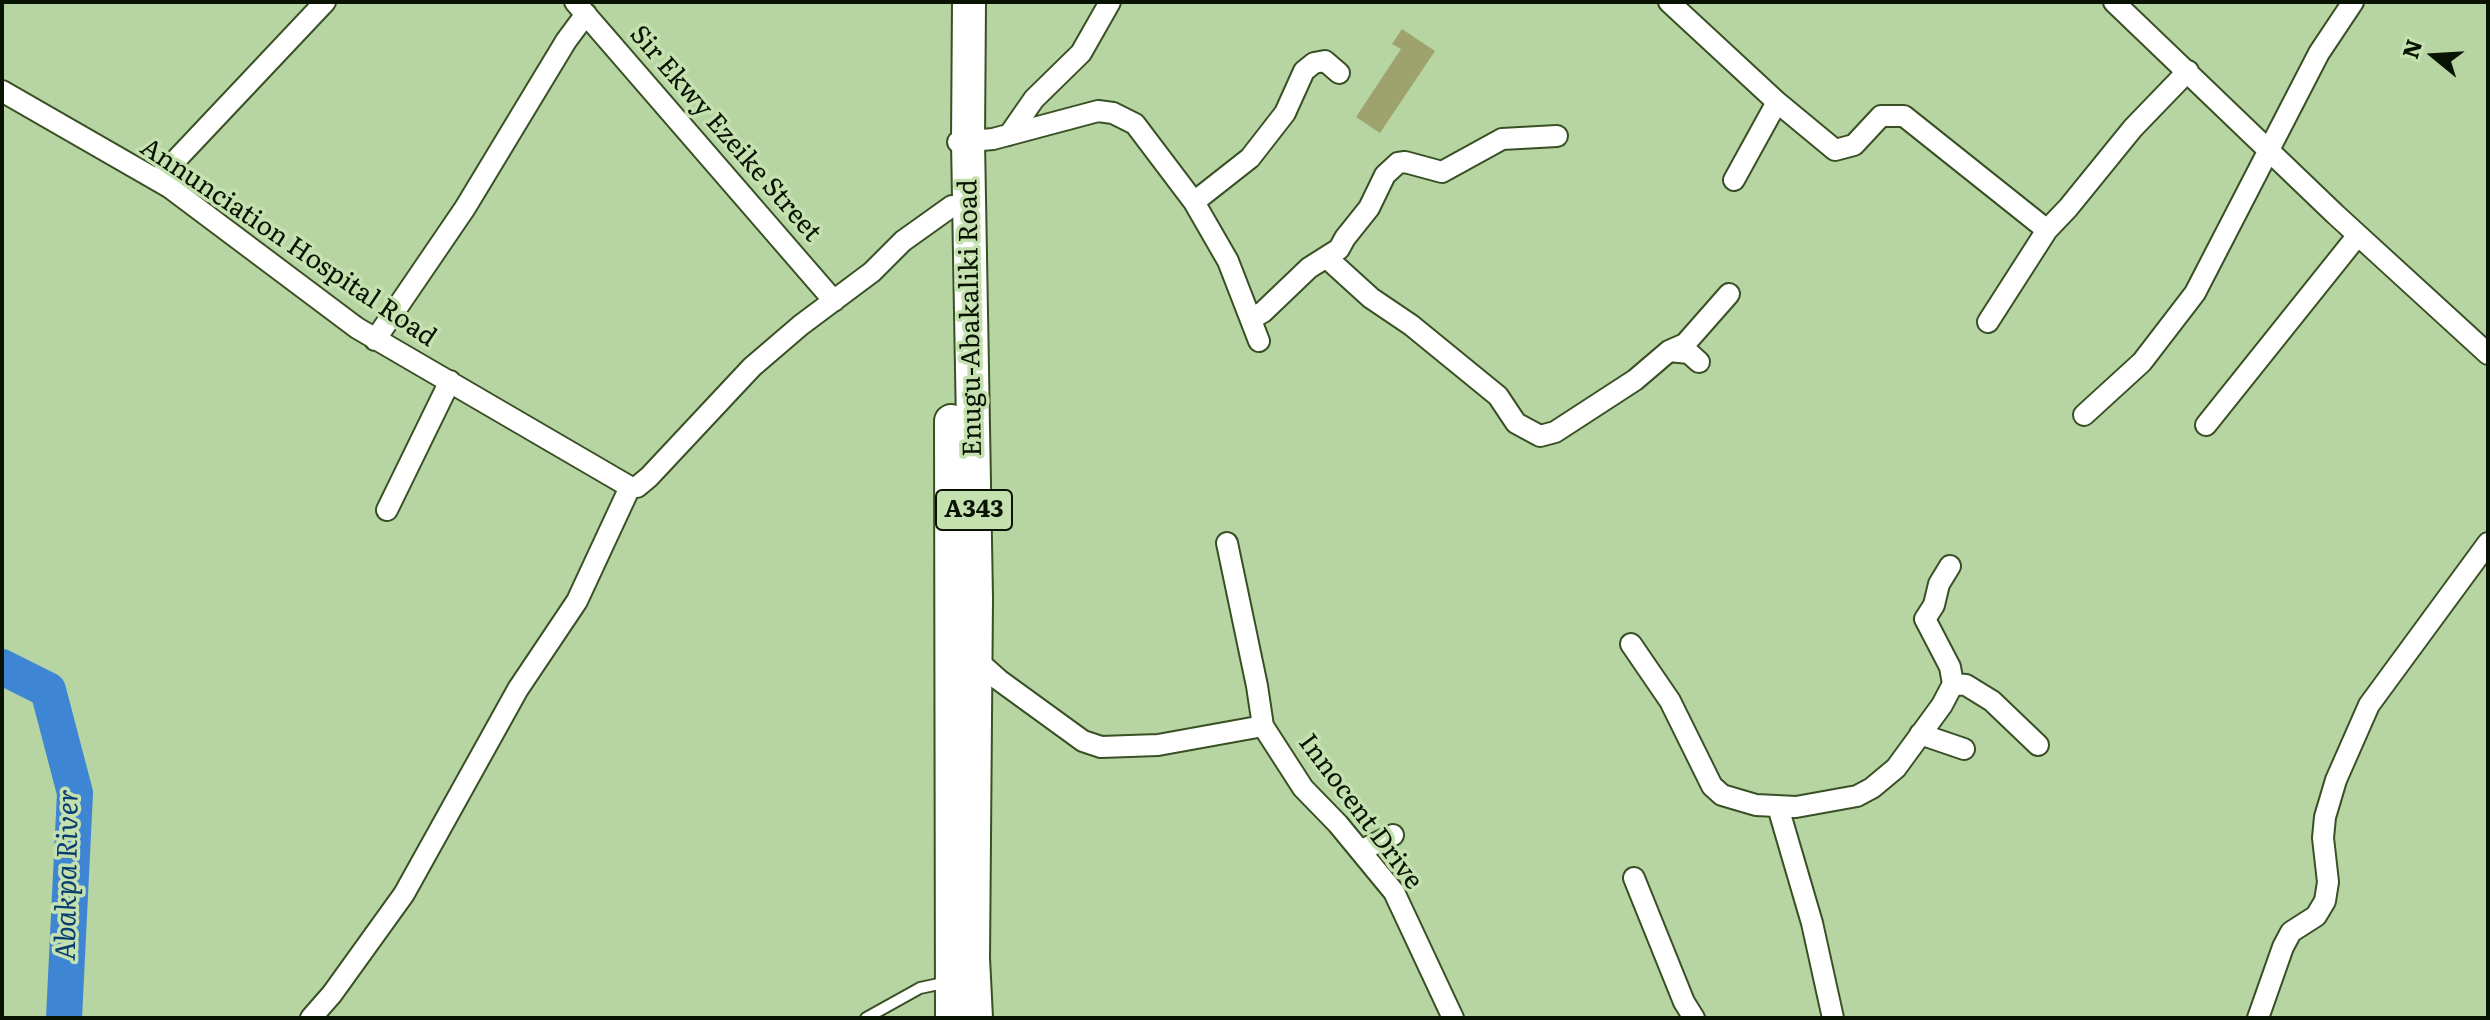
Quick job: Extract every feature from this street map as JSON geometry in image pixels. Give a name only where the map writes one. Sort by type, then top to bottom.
[{"type":"highway","name":"Enugu-Abakaliki Road","points":[[952,2],[976,582],[962,649],[950,982],[952,1018]]},
{"type":"highway","name":"Enugu-Abakaliki Road","points":[[969,2],[960,142],[952,206],[962,649],[976,1018]]},
{"type":"street","points":[[157,180],[325,2]]},
{"type":"street","points":[[1009,135],[1034,99],[1081,53],[1110,2]]},
{"type":"street","points":[[1669,2],[1777,102],[1835,150],[1854,145],[1881,116],[1904,116],[2047,230]]},
{"type":"street","points":[[2114,2],[2358,235],[2488,354]]},
{"type":"street","points":[[2084,415],[2142,362],[2195,293],[2319,53],[2353,2]]},
{"type":"street","points":[[375,340],[465,208],[566,41],[581,8]]},
{"type":"street","name":"Sir Ekwy Ezeike Street","points":[[581,8],[834,301]]},
{"type":"street","points":[[1194,202],[1250,158],[1285,113],[1304,71],[1314,63],[1325,61],[1339,73]]},
{"type":"street","points":[[1988,322],[2047,230],[2133,128],[2188,71]]},
{"type":"street","name":"Annunciation Hospital Road","points":[[2,91],[157,180],[217,221],[317,300],[375,340],[630,487]]},
{"type":"street","points":[[1734,180],[1777,102]]},
{"type":"street","points":[[960,142],[993,139],[1098,111],[1113,113],[1135,124],[1194,202],[1228,261],[1259,341]]},
{"type":"street","points":[[1251,319],[1263,312],[1309,268],[1339,249],[1369,208],[1385,175],[1398,163],[1442,172],[1502,139],[1557,136]]},
{"type":"street","points":[[311,1018],[404,894],[518,689],[577,601],[630,487],[637,487],[649,477],[752,367],[872,272],[903,241],[952,206]]},
{"type":"street","points":[[2206,425],[2358,235]]},
{"type":"street","points":[[1327,258],[1371,298],[1411,325],[1498,396],[1516,423],[1540,436],[1555,432],[1635,380],[1669,351],[1685,344],[1729,294]]},
{"type":"street","points":[[1669,351],[1689,353],[1699,362]]},
{"type":"street","points":[[387,510],[450,381]]},
{"type":"street","points":[[962,649],[1083,741],[1101,747],[1158,745],[1263,726],[1227,543]]},
{"type":"street","points":[[2258,1018],[2291,932],[2316,916],[2325,901],[2328,882],[2323,838],[2325,817],[2336,780],[2369,705],[2488,543]]},
{"type":"street","points":[[1631,644],[1670,701],[1712,786],[1722,795],[1756,805],[1778,807],[1821,804],[1865,792],[1896,768],[1942,705],[1953,684],[1950,667],[1925,619],[1950,566]]},
{"type":"street","points":[[1953,684],[1966,685],[1992,701],[2038,745]]},
{"type":"street","name":"Innocent Drive","points":[[1263,726],[1303,788],[1394,892],[1453,1018]]},
{"type":"street","points":[[1920,734],[1964,749]]},
{"type":"street","points":[[1778,807],[1812,923],[1833,1018]]},
{"type":"street","points":[[1360,851],[1393,835]]},
{"type":"street","points":[[1634,878],[1684,1002],[1694,1018]]},
{"type":"lane","points":[[866,1018],[920,988],[950,982]]},
{"type":"building","points":[[1402,29],[1435,51],[1380,133],[1356,117],[1401,49],[1392,44]]},
{"type":"waterway","name":"Abakpa River","points":[[2,667],[48,690],[75,793],[64,1018]]}]
